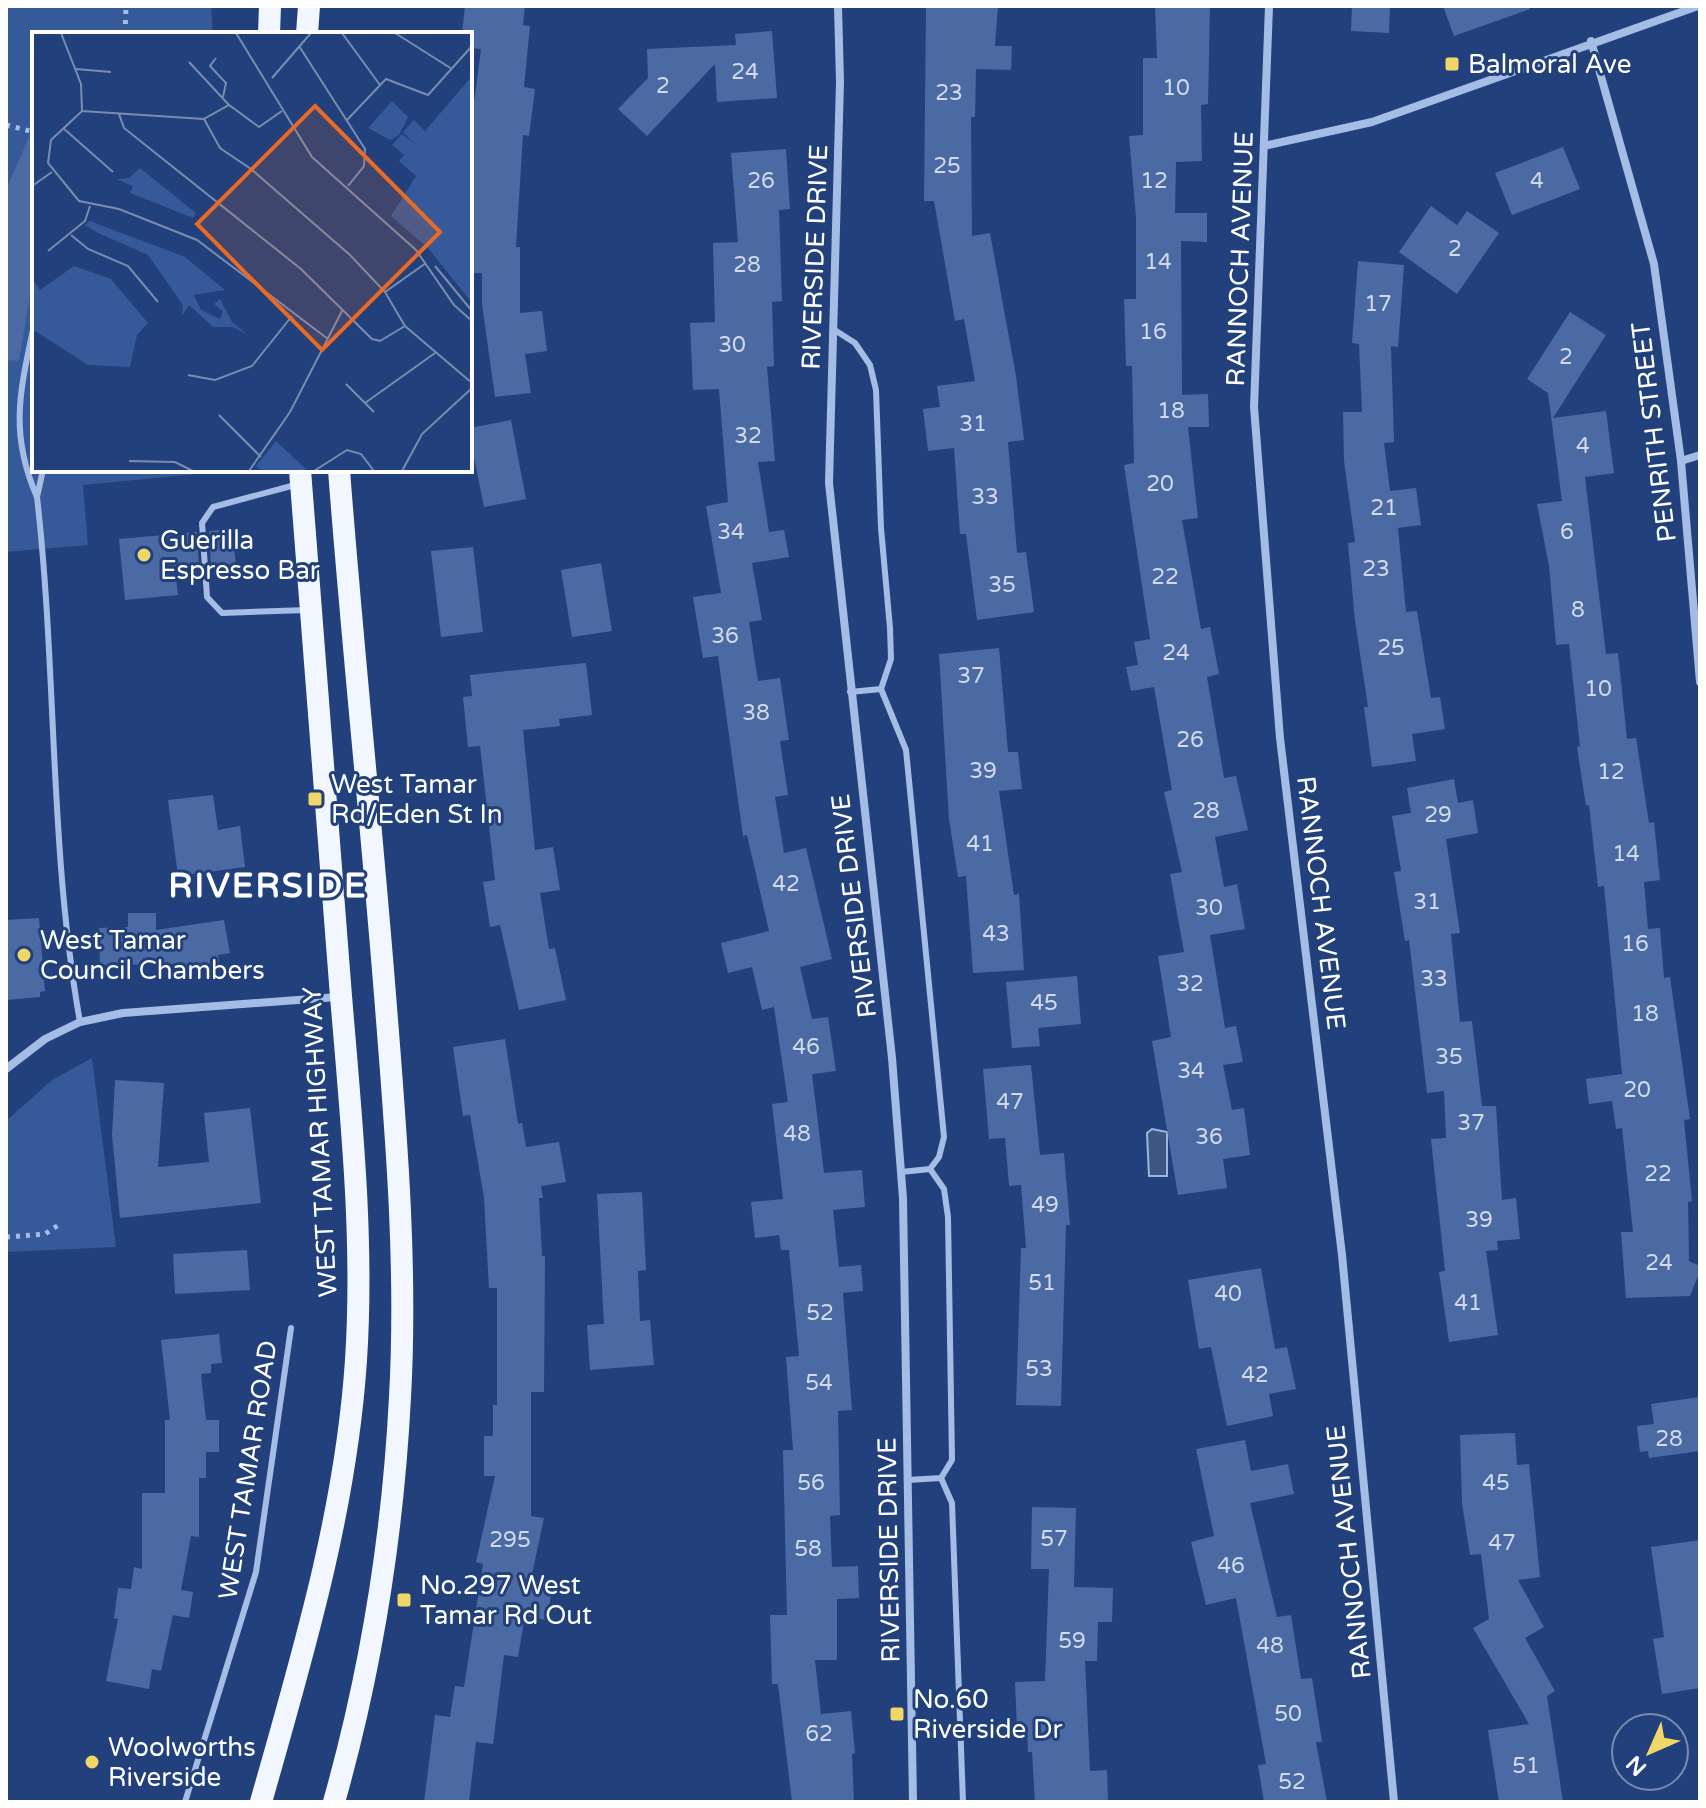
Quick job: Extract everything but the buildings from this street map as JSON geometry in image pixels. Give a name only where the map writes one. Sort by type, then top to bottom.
[{"type":"highway","points":[[269,32],[270,6]]},
{"type":"highway","points":[[307,32],[309,6]]},
{"type":"highway","points":[[334,1802],[362,1688],[380,1594],[395,1467],[402,1325],[398,1153],[339,472]]},
{"type":"highway","name":"WEST TAMAR HIGHWAY","points":[[261,1802],[322,1583],[345,1465],[356,1360],[359,1241],[300,477]]},
{"type":"street","name":"RIVERSIDE DRIVE","points":[[838,6],[840,82],[829,483],[892,1058],[901,1172],[913,1802]]},
{"type":"street","name":"RANNOCH AVENUE","points":[[1269,6],[1254,407],[1280,738],[1338,1223],[1394,1802]]},
{"type":"street","points":[[1264,146],[1372,122],[1591,41],[1698,6]]},
{"type":"street","name":"PENRITH STREET","points":[[1591,41],[1654,264],[1681,461],[1700,682]]},
{"type":"street","points":[[1681,461],[1700,455]]},
{"type":"street","points":[[6,1069],[45,1039],[80,1022],[123,1013],[341,996]]},
{"type":"lane","points":[[833,329],[855,343],[870,365],[876,390],[881,528],[891,659],[881,689],[906,750],[944,1137],[939,1157],[930,1169],[901,1172]]},
{"type":"lane","points":[[32,335],[17,406],[25,469],[37,497]]},
{"type":"lane","points":[[43,472],[37,497],[58,820],[70,966],[80,1022]]},
{"type":"lane","points":[[300,477],[213,507],[202,523],[207,597],[222,613],[311,610]]},
{"type":"lane","points":[[850,692],[881,689]]},
{"type":"lane","points":[[930,1169],[944,1189],[948,1217],[952,1460],[941,1478]]},
{"type":"lane","name":"WEST TAMAR ROAD","points":[[185,1802],[256,1572],[291,1328]]},
{"type":"lane","points":[[908,1480],[941,1478]]},
{"type":"lane","points":[[941,1478],[952,1503],[963,1802]]},
{"type":"path","points":[[125,32],[126,6]]},
{"type":"path","points":[[6,125],[32,132]]},
{"type":"path","points":[[6,1237],[45,1234],[60,1224]]},
{"type":"shaded area","points":[[6,6],[211,6],[213,32],[32,32],[32,472],[217,472],[83,485],[88,545],[6,552]]},
{"type":"shaded area","points":[[92,1058],[116,1247],[6,1252],[6,1121],[52,1080]]},
{"type":"shaded area","points":[[1152,1129],[1167,1132],[1167,1176],[1149,1176],[1147,1133]]},
{"type":"place","name":"Balmoral Ave","points":[[1452,64]]},
{"type":"place","name":"Guerilla Espresso Bar","points":[[144,555]]},
{"type":"place","name":"West Tamar Rd/Eden St In","points":[[315,799]]},
{"type":"place","name":"West Tamar Council Chambers","points":[[24,955]]},
{"type":"place","name":"No.297 West Tamar Rd Out","points":[[404,1600]]},
{"type":"place","name":"No.60 Riverside Dr","points":[[897,1714]]},
{"type":"place","name":"Woolworths Riverside","points":[[92,1762]]},
{"type":"district","name":"RIVERSIDE","points":[[268,886]]}]
